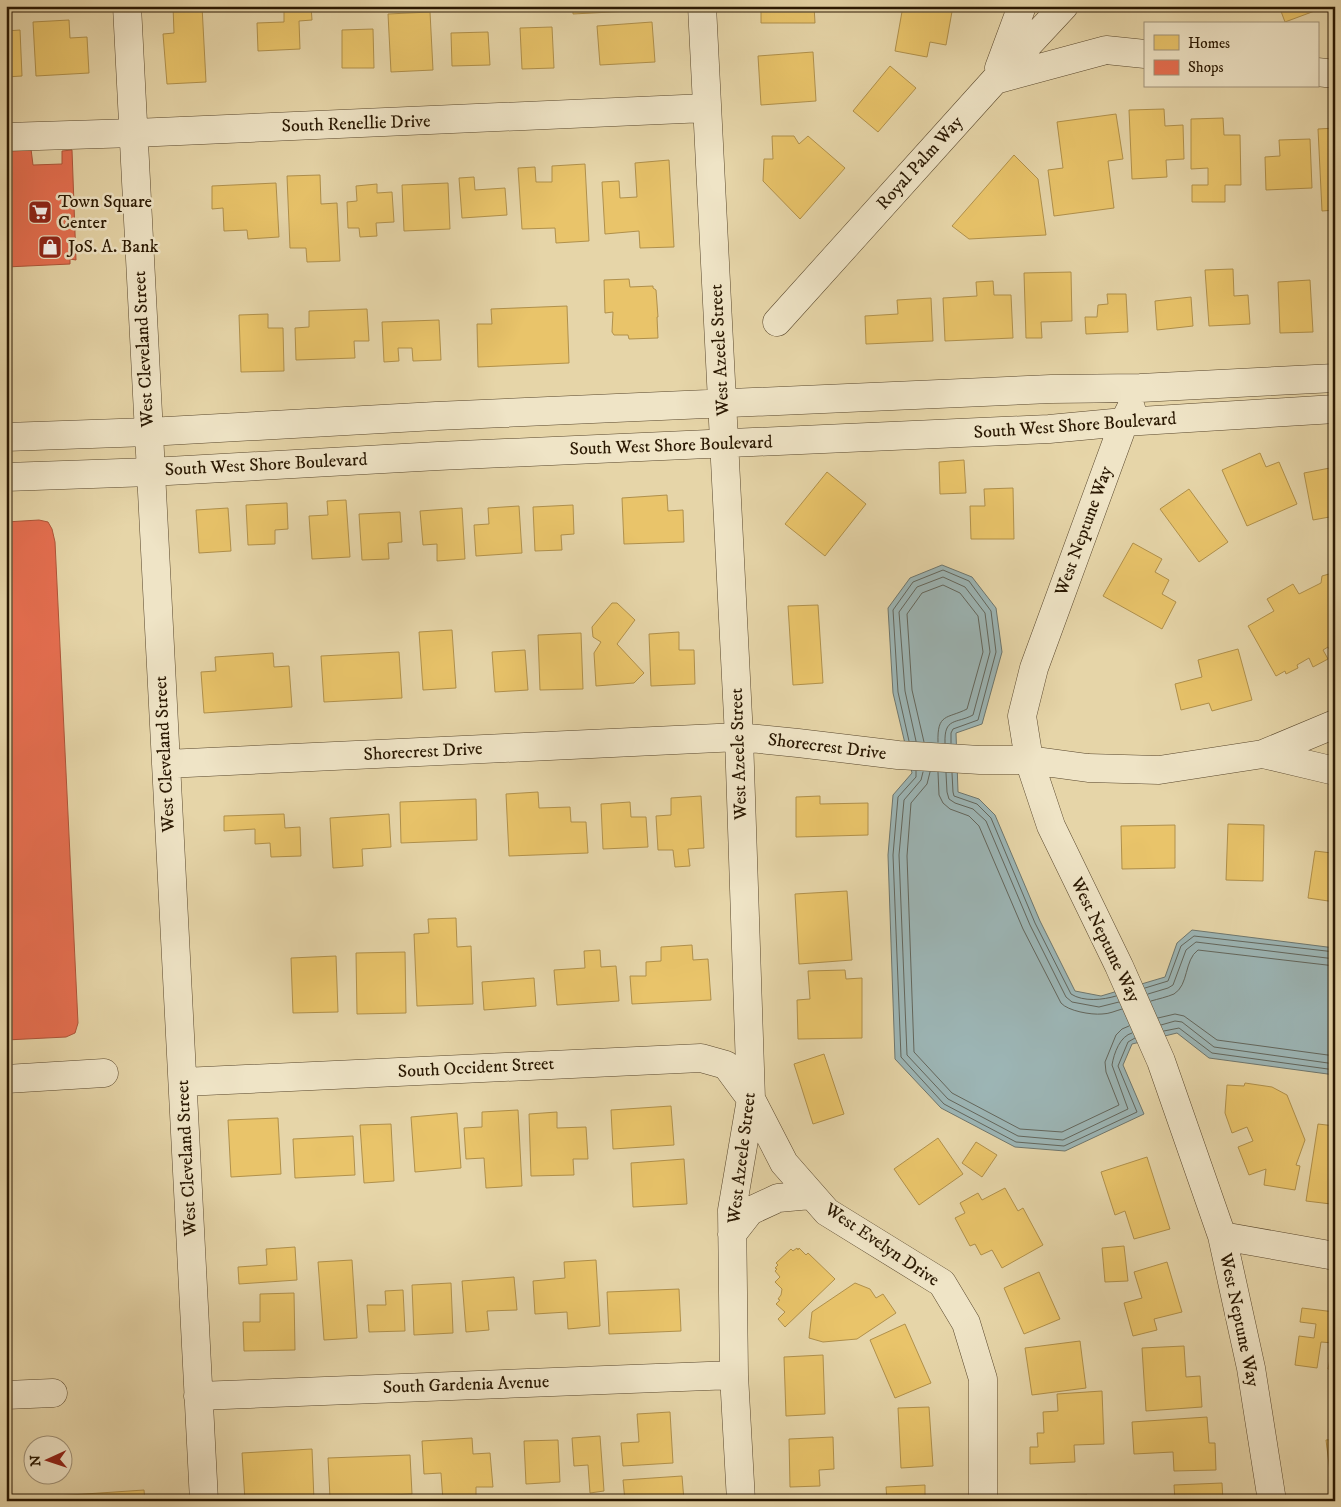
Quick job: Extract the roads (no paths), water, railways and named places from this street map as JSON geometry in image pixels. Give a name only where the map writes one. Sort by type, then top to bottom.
[{"type":"street","name":"West Cleveland Street","points":[[127,6],[204,1501]]},
{"type":"street","name":"West Azeele Street","points":[[702,6],[739,738],[751,1099],[732,1210],[734,1375],[741,1501]]},
{"type":"street","points":[[995,80],[1022,6]]},
{"type":"street","name":"Royal Palm Way","points":[[777,322],[1064,6]]},
{"type":"street","points":[[995,80],[1106,50],[1144,54]]},
{"type":"street","points":[[1318,72],[1335,74]]},
{"type":"street","name":"South Renellie Drive","points":[[6,137],[706,108]]},
{"type":"street","name":"South West Shore Boulevard","points":[[6,437],[148,432],[446,415],[1051,389],[1140,388],[1335,378]]},
{"type":"street","name":"West Neptune Way","points":[[1140,388],[1124,422],[1034,668],[1022,716],[1029,760],[1050,826],[1120,966],[1161,1061],[1222,1236],[1251,1368],[1272,1501]]},
{"type":"street","name":"South West Shore Boulevard","points":[[6,477],[150,472],[438,456],[1050,429],[1124,422],[1335,409]]},
{"type":"street","points":[[1263,754],[1335,724]]},
{"type":"street","name":"Shorecrest Drive","points":[[166,764],[739,738],[898,755],[980,760],[1029,760],[1088,768],[1159,770],[1263,754],[1335,771]]},
{"type":"street","name":"South Occident Street","points":[[183,1082],[701,1058],[726,1065],[751,1099]]},
{"type":"street","points":[[6,1079],[104,1073]]},
{"type":"street","name":"West Evelyn Drive","points":[[751,1099],[784,1163],[826,1212],[942,1283],[966,1323],[983,1378],[983,1501]]},
{"type":"street","name":"West Evelyn Drive","points":[[732,1234],[750,1211],[778,1198],[811,1195]]},
{"type":"street","points":[[1222,1236],[1335,1256]]},
{"type":"street","name":"South Gardenia Avenue","points":[[198,1396],[734,1375]]},
{"type":"street","points":[[6,1395],[53,1393]]},
{"type":"water","points":[[942,565],[972,577],[996,608],[1002,652],[982,724],[956,733],[958,792],[979,799],[995,815],[1040,921],[1075,991],[1101,996],[1165,977],[1177,943],[1192,930],[1335,948],[1335,1075],[1209,1058],[1177,1033],[1132,1044],[1123,1065],[1144,1114],[1065,1151],[1015,1147],[941,1108],[895,1059],[888,855],[893,795],[912,773],[893,693],[888,608],[910,578]]},
{"type":"place","name":"Town Square Center","points":[[40,212]]},
{"type":"place","name":"JoS. A. Bank","points":[[50,247]]}]
